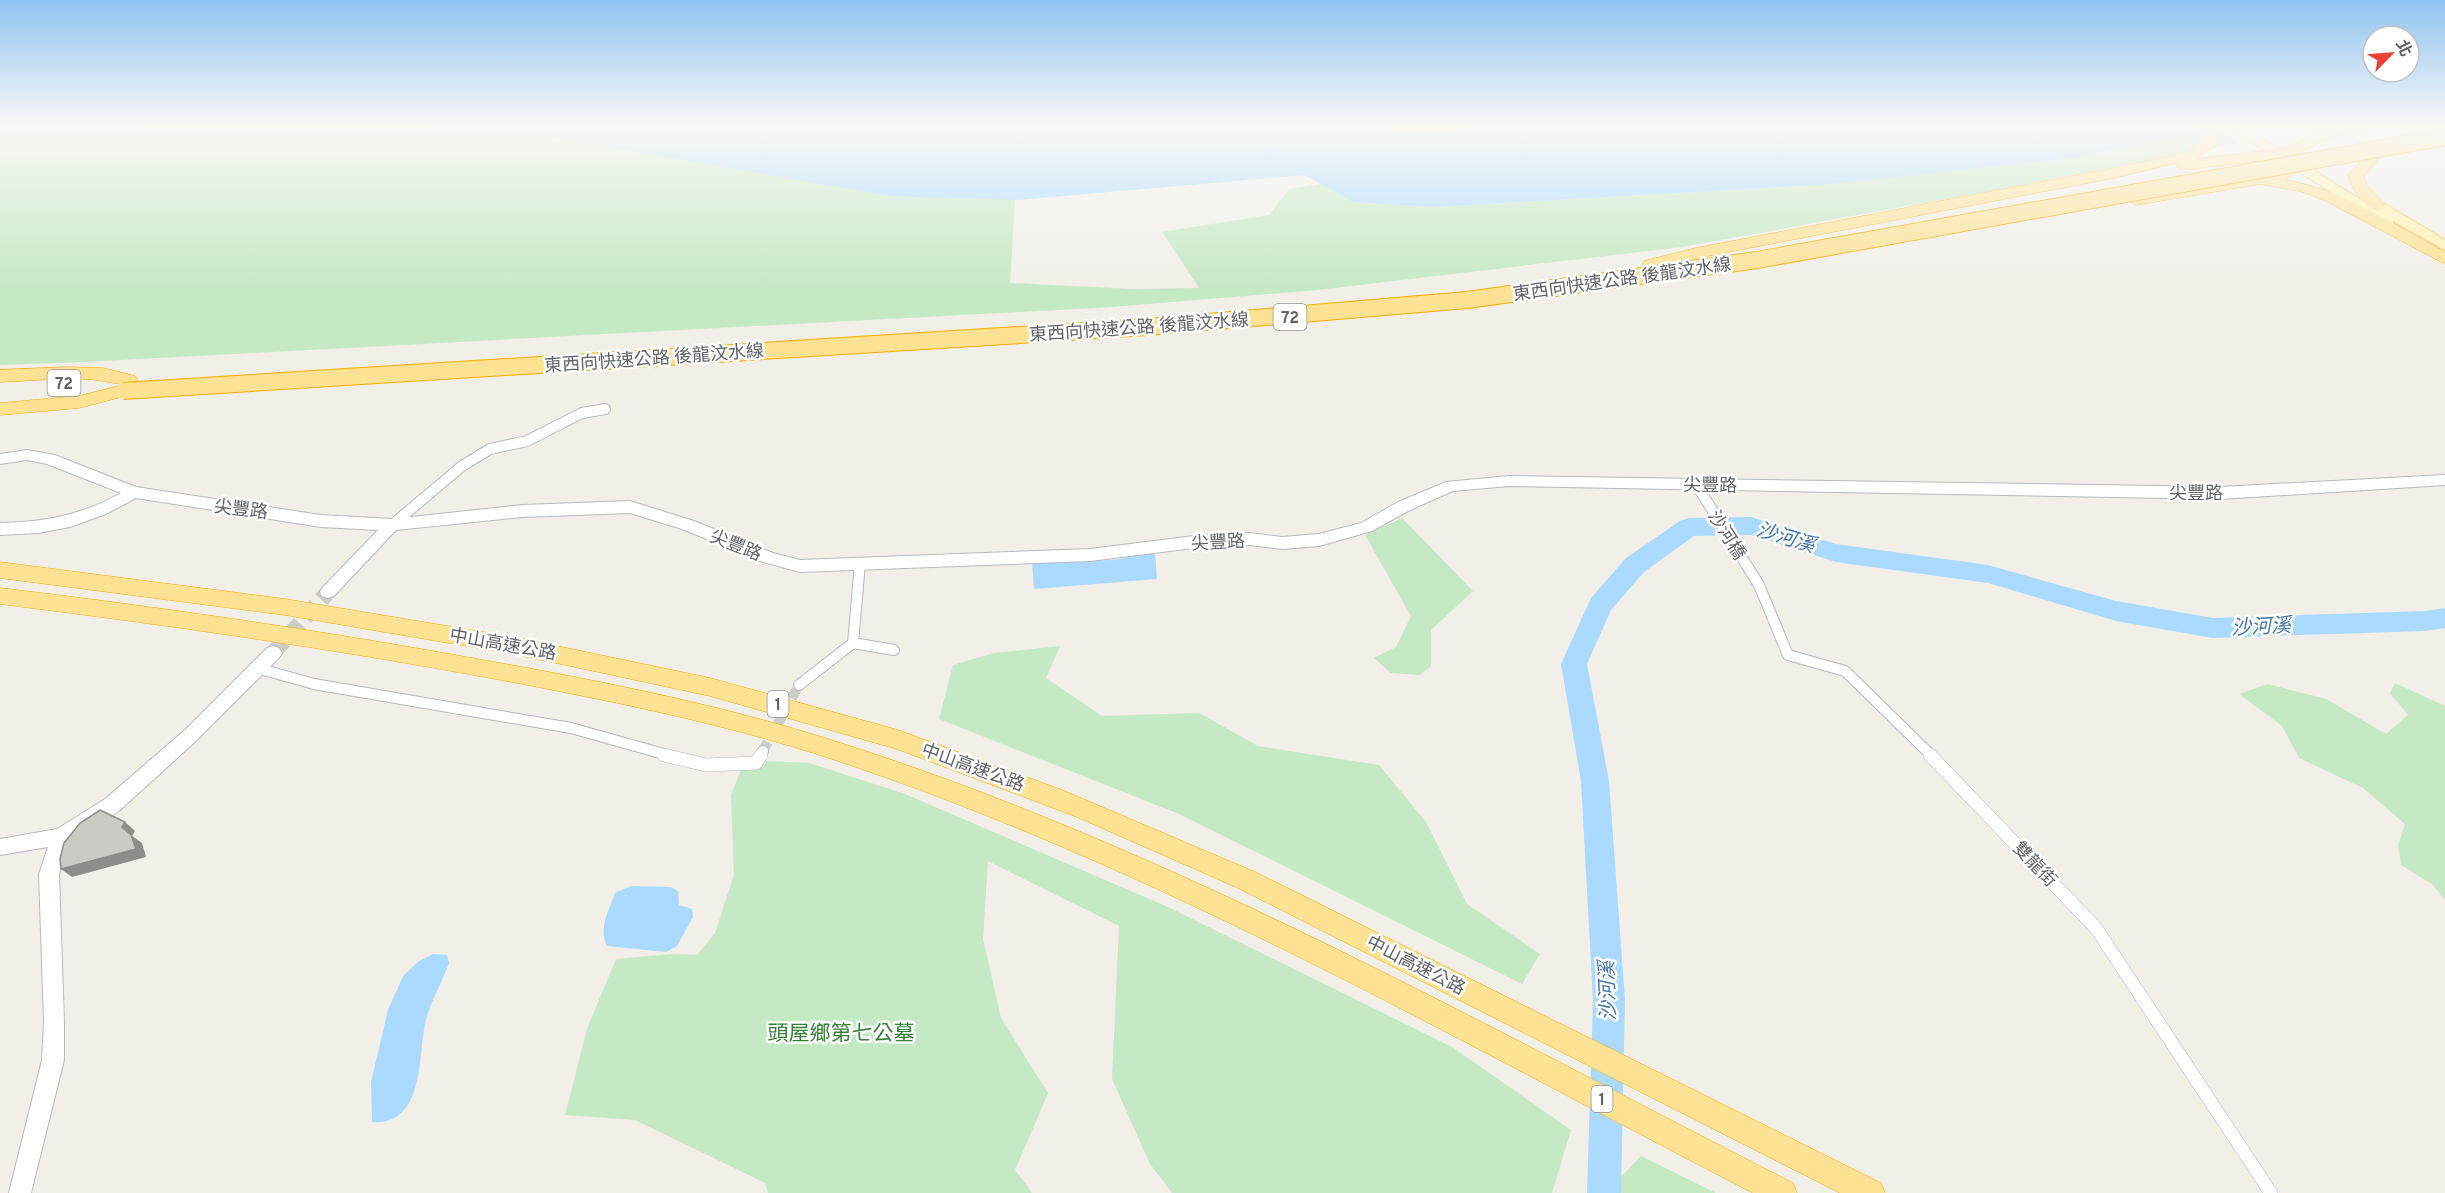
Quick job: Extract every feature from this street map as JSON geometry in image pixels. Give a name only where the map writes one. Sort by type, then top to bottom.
[{"type":"highway","points":[[1650,265],[1696,253],[2079,180]]},
{"type":"highway","name":"東西向快速公路 後龍汶水線","points":[[0,398],[126,385],[1150,316],[1461,289],[1650,265],[1812,240],[2150,180]]},
{"type":"highway","name":"東西向快速公路 後龍汶水線","points":[[0,387],[126,385],[1264,319],[1467,300],[1757,260],[2206,180]]},
{"type":"highway","points":[[1757,260],[1798,257],[2262,180]]},
{"type":"highway","points":[[2357,180],[2360,188],[2378,206]]},
{"type":"highway","points":[[2254,181],[2306,188],[2330,197],[2445,258]]},
{"type":"highway","points":[[0,376],[120,375],[126,385],[79,402],[0,409]]},
{"type":"highway","name":"中山高速公路","points":[[0,570],[152,587],[352,617],[536,649],[667,676],[845,723],[957,760],[1074,805],[1210,863],[1871,1193]]},
{"type":"highway","name":"中山高速公路","points":[[0,596],[332,641],[528,677],[651,702],[831,750],[941,789],[1111,857],[1290,940],[1490,1040],[1783,1193]]},
{"type":"main road","points":[[2325,180],[2445,258]]},
{"type":"main road","points":[[2331,180],[2445,246]]},
{"type":"street","points":[[328,592],[392,525],[462,466],[490,449],[527,441],[582,413],[605,409]]},
{"type":"street","name":"尖豐路","points":[[0,459],[27,455],[50,459],[134,492],[321,521],[392,525],[523,511],[630,507],[688,525],[769,558],[800,566],[1090,555],[1202,541],[1250,540],[1282,543],[1319,540],[1366,527],[1404,506],[1451,486],[1509,481],[2220,493],[2445,480]]},
{"type":"street","name":"沙河橋","points":[[1696,484],[1759,585]]},
{"type":"street","points":[[0,529],[64,525],[107,508],[134,492]]},
{"type":"street","points":[[853,644],[860,563]]},
{"type":"street","name":"雙龍街","points":[[1759,585],[1788,655],[1845,671],[1915,739],[2096,928],[2271,1193]]},
{"type":"street","points":[[800,685],[853,644],[894,650]]},
{"type":"street","points":[[0,847],[62,837],[112,805],[191,735],[273,653]]},
{"type":"street","points":[[257,668],[314,684],[571,728],[621,744],[706,765],[756,763],[763,751]]},
{"type":"street","points":[[20,1193],[53,1060],[54,1022],[49,874],[62,837]]},
{"type":"green space","points":[[0,180],[1250,180],[1015,200],[1010,283],[1133,289],[1199,288],[1162,232],[1269,215],[1289,189],[1321,184],[1353,202],[1432,207],[1822,185],[1872,180],[2048,180],[1682,247],[1317,290],[1112,307],[0,365]]},
{"type":"green space","points":[[1402,518],[1473,591],[1431,630],[1431,666],[1420,675],[1391,673],[1374,658],[1396,647],[1411,616],[1365,535]]},
{"type":"green space","points":[[1060,646],[1046,678],[1102,716],[1199,713],[1258,746],[1379,765],[1426,822],[1467,904],[1540,954],[1522,984],[1179,814],[939,719],[953,665],[994,653]]},
{"type":"green space","points":[[2395,683],[2445,706],[2445,900],[2432,884],[2401,865],[2398,846],[2405,824],[2363,788],[2299,758],[2282,726],[2239,694],[2268,684],[2326,699],[2386,734],[2408,715],[2390,693]]},
{"type":"green space","name":"頭屋鄉第七公墓","points":[[745,760],[809,763],[905,794],[1168,907],[1452,1047],[1571,1130],[1552,1193],[1172,1193],[1150,1164],[1112,1079],[1119,926],[988,861],[983,939],[1001,1018],[1048,1093],[1015,1170],[1032,1193],[768,1193],[765,1183],[635,1120],[565,1115],[587,1029],[616,959],[671,954],[697,955],[715,933],[734,875],[731,795]]},
{"type":"green space","points":[[1641,1156],[1716,1193],[1619,1193],[1621,1177]]},
{"type":"water","points":[[797,180],[1250,180],[1015,200],[891,196]]},
{"type":"water","points":[[1312,180],[1872,180],[1822,185],[1432,207],[1353,202]]},
{"type":"water","points":[[1155,553],[1157,579],[1034,589],[1032,562],[1112,560]]},
{"type":"water","points":[[631,886],[671,887],[678,891],[679,905],[692,909],[693,917],[677,946],[666,952],[607,946],[604,926],[615,893]]},
{"type":"water","points":[[433,954],[447,955],[449,963],[427,1016],[419,1071],[410,1102],[401,1113],[389,1120],[372,1122],[371,1082],[388,1010],[403,976],[419,961]]},
{"type":"building","points":[[100,810],[125,822],[122,827],[131,835],[136,849],[61,869],[60,859],[64,843],[80,823]]},
{"type":"waterway","name":"沙河溪","points":[[1604,1193],[1609,1000],[1595,781],[1574,664],[1600,605],[1635,565],[1689,527],[1751,526],[1836,553],[1988,574],[2116,611],[2213,628],[2425,621],[2445,618]]},
{"type":"tunnel","points":[[273,653],[328,592]]},
{"type":"tunnel","points":[[763,751],[799,685]]}]
